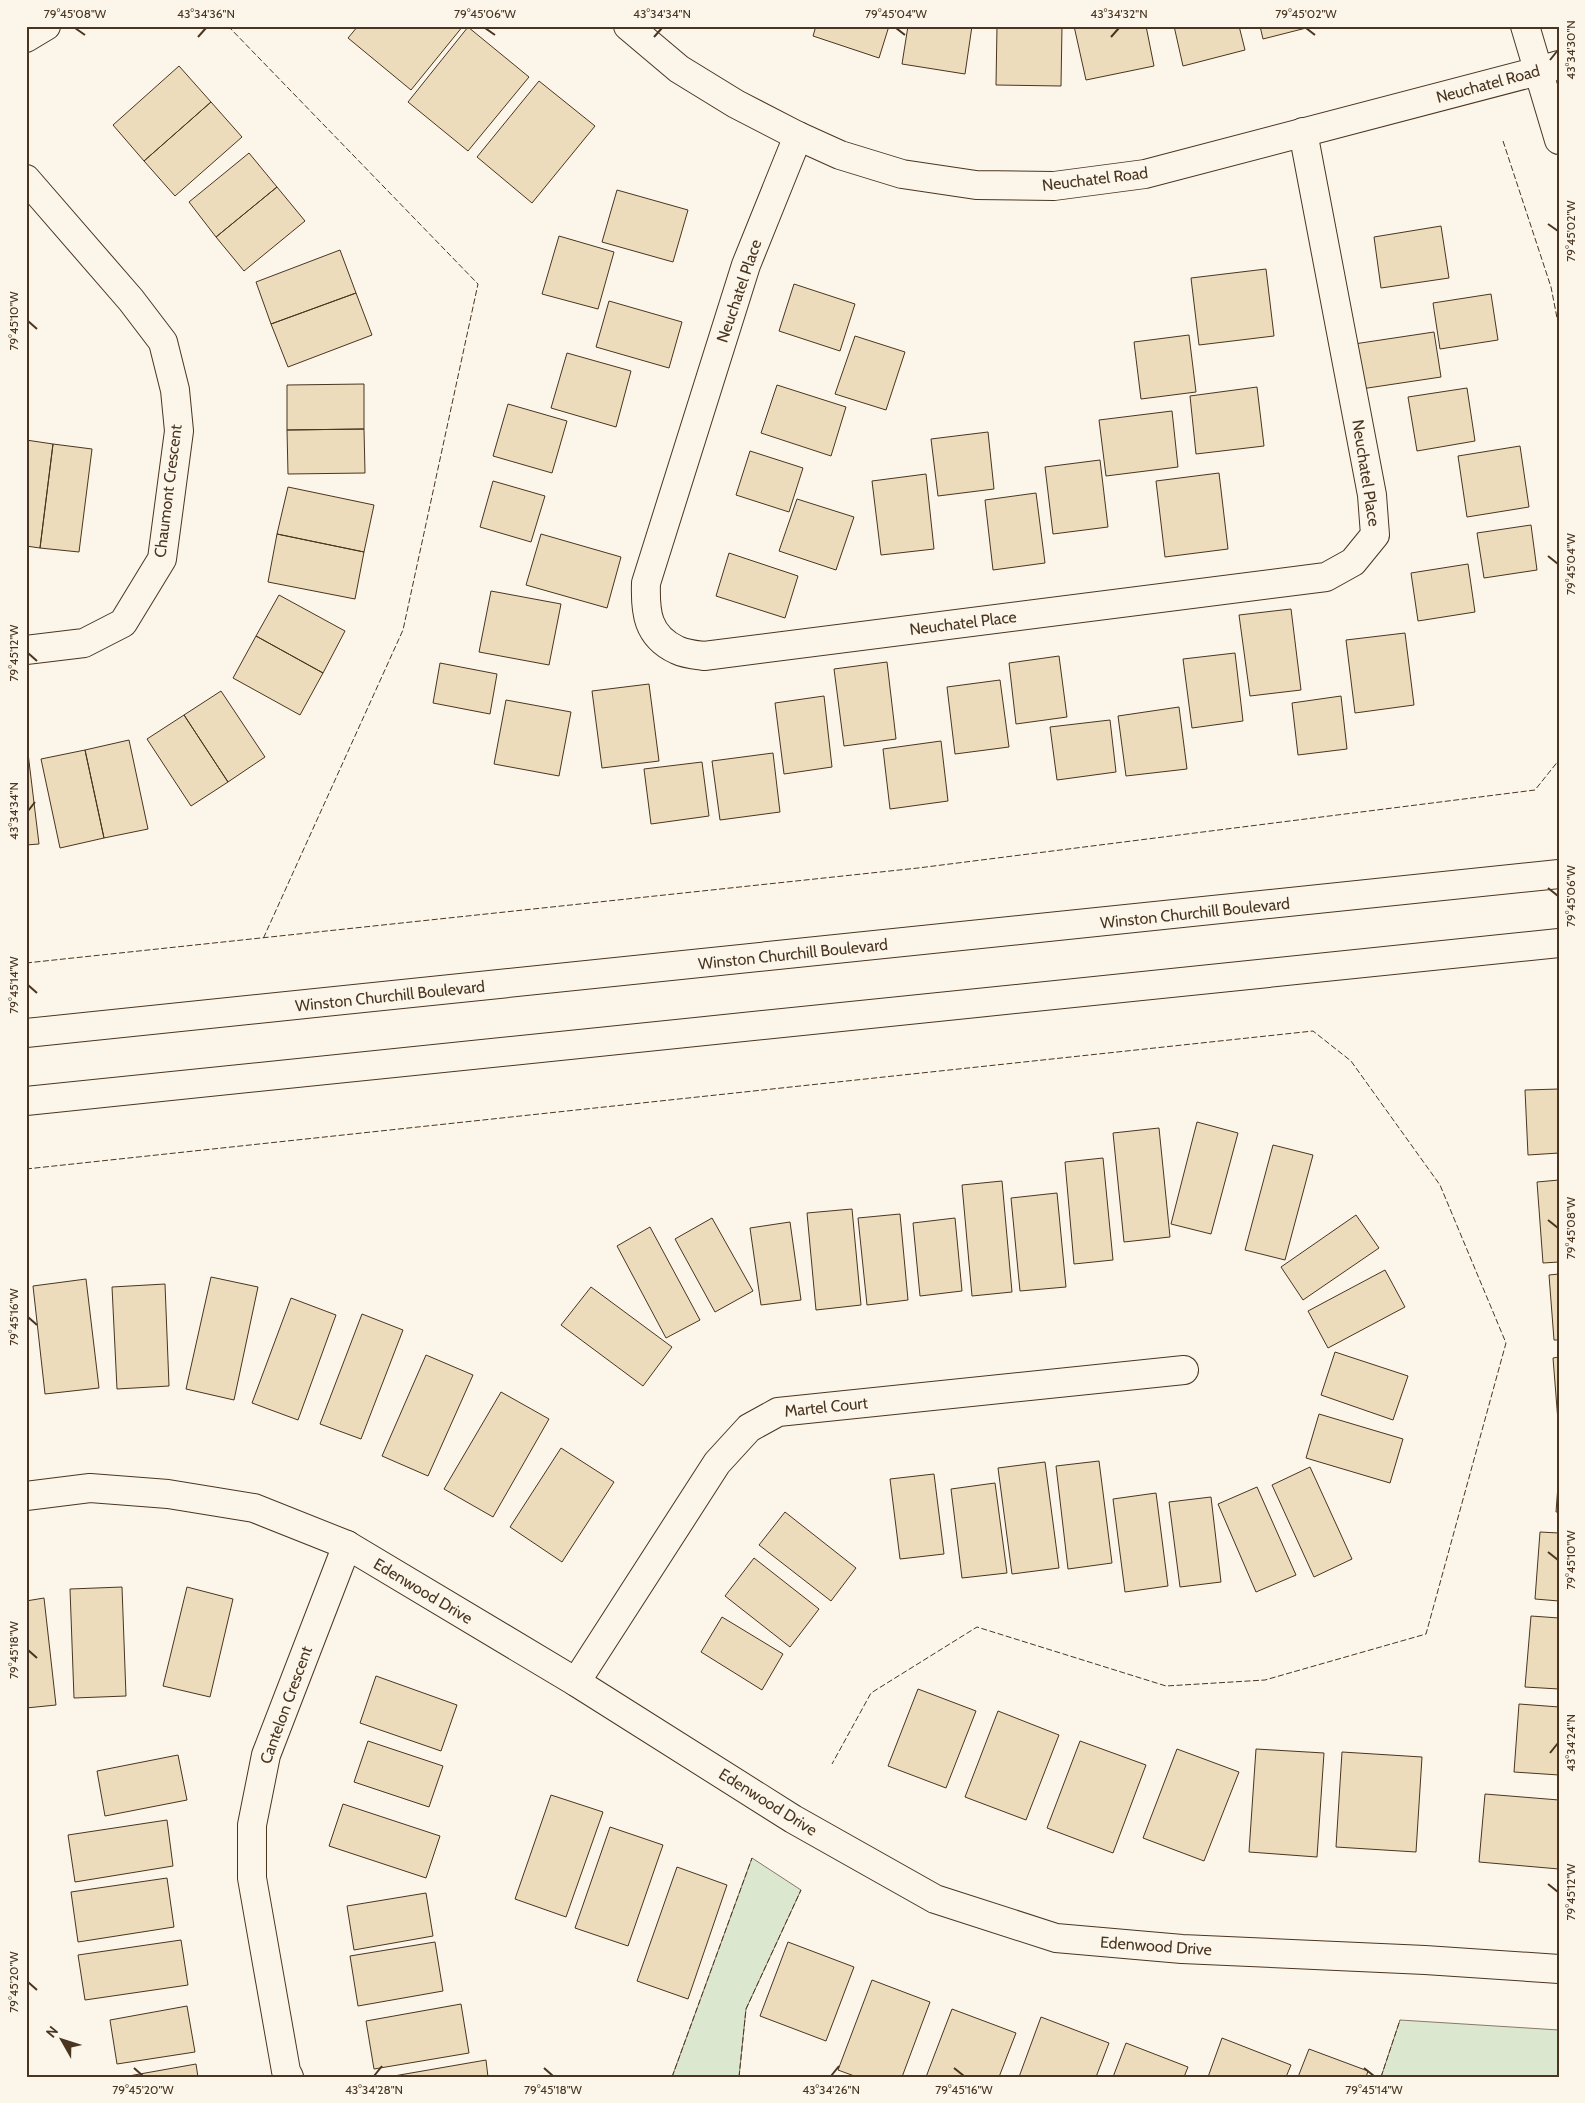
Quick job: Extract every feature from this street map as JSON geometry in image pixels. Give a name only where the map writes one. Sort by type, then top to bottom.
[{"type":"street","points":[[26,38],[46,26]]},
{"type":"street","name":"Neuchatel Road","points":[[628,26],[680,70],[736,104],[798,136],[840,155],[902,174],[976,185],[1054,186],[1145,174],[1548,68]]},
{"type":"street","points":[[1525,26],[1548,68],[1559,140]]},
{"type":"street","name":"Neuchatel Place","points":[[798,136],[746,265],[646,583],[646,610],[657,636],[678,651],[704,656],[1326,576],[1353,562],[1375,536],[1372,495],[1303,132]]},
{"type":"street","name":"Chaumont Crescent","points":[[26,179],[131,300],[163,342],[176,390],[179,431],[162,559],[123,623],[84,643],[26,650]]},
{"type":"street","name":"Winston Churchill Boulevard","points":[[26,1033],[1559,874]]},
{"type":"street","points":[[26,1101],[1559,943]]},
{"type":"street","name":"Martel Court","points":[[576,1682],[717,1463],[748,1428],[778,1412],[1184,1370]]},
{"type":"street","name":"Edenwood Drive","points":[[26,1496],[90,1488],[168,1494],[254,1508],[347,1545],[576,1682],[794,1818],[935,1899],[1056,1938],[1182,1949],[1425,1960],[1559,1969]]},
{"type":"street","name":"Cantelon Crescent","points":[[289,2077],[286,2071],[252,1878],[252,1825],[266,1754],[347,1545]]},
{"type":"green space","points":[[752,1858],[801,1890],[746,2009],[739,2077],[672,2077]]},
{"type":"green space","points":[[1400,2020],[1559,2030],[1559,2077],[1381,2077]]},
{"type":"building","points":[[358,26],[463,26],[411,90],[348,38]]},
{"type":"building","points":[[816,26],[889,26],[879,58],[813,36]]},
{"type":"building","points":[[908,26],[972,26],[965,74],[902,64]]},
{"type":"building","points":[[997,26],[1062,26],[1061,86],[996,85]]},
{"type":"building","points":[[1074,26],[1146,26],[1154,66],[1086,80]]},
{"type":"building","points":[[1174,26],[1239,26],[1245,50],[1183,66]]},
{"type":"building","points":[[1260,26],[1314,26],[1263,39]]},
{"type":"building","points":[[468,27],[529,77],[468,151],[408,102]]},
{"type":"building","points":[[179,66],[211,102],[144,161],[113,125]]},
{"type":"building","points":[[539,81],[595,126],[532,203],[477,157]]},
{"type":"building","points":[[211,102],[242,137],[175,196],[144,161]]},
{"type":"building","points":[[249,153],[277,187],[216,237],[189,202]]},
{"type":"building","points":[[277,187],[305,221],[244,271],[216,237]]},
{"type":"building","points":[[617,190],[688,210],[673,262],[602,242]]},
{"type":"building","points":[[1441,226],[1449,278],[1381,288],[1374,237]]},
{"type":"building","points":[[559,236],[614,252],[598,309],[542,294]]},
{"type":"building","points":[[340,250],[356,293],[271,324],[256,282]]},
{"type":"building","points":[[1266,269],[1274,336],[1199,345],[1191,278]]},
{"type":"building","points":[[794,284],[855,304],[840,351],[779,331]]},
{"type":"building","points":[[356,293],[372,335],[288,367],[271,324]]},
{"type":"building","points":[[1491,294],[1498,340],[1440,349],[1433,303]]},
{"type":"building","points":[[609,301],[682,322],[669,368],[596,347]]},
{"type":"building","points":[[1434,332],[1441,377],[1361,389],[1354,344]]},
{"type":"building","points":[[1189,335],[1196,392],[1141,399],[1134,342]]},
{"type":"building","points":[[855,336],[905,352],[886,410],[835,394]]},
{"type":"building","points":[[567,353],[631,371],[616,427],[551,408]]},
{"type":"building","points":[[364,384],[364,429],[287,430],[287,385]]},
{"type":"building","points":[[777,385],[846,407],[831,456],[761,433]]},
{"type":"building","points":[[1257,387],[1264,446],[1196,454],[1190,396]]},
{"type":"building","points":[[1467,388],[1475,441],[1417,451],[1408,397]]},
{"type":"building","points":[[508,404],[567,421],[552,473],[493,456]]},
{"type":"building","points":[[1172,411],[1178,467],[1106,476],[1099,420]]},
{"type":"building","points":[[364,429],[365,473],[288,474],[287,430]]},
{"type":"building","points":[[988,432],[994,489],[938,496],[931,439]]},
{"type":"building","points":[[26,440],[53,444],[40,548],[26,546]]},
{"type":"building","points":[[53,444],[92,449],[79,552],[40,548]]},
{"type":"building","points":[[1520,446],[1529,507],[1467,517],[1458,456]]},
{"type":"building","points":[[750,451],[803,468],[789,512],[736,495]]},
{"type":"building","points":[[1100,460],[1108,527],[1053,534],[1045,467]]},
{"type":"building","points":[[1219,473],[1228,549],[1165,557],[1156,481]]},
{"type":"building","points":[[926,474],[934,549],[881,555],[872,481]]},
{"type":"building","points":[[493,481],[545,496],[531,542],[480,527]]},
{"type":"building","points":[[288,487],[374,505],[364,552],[277,534]]},
{"type":"building","points":[[1036,493],[1045,563],[993,570],[985,500]]},
{"type":"building","points":[[797,499],[854,517],[836,570],[779,551]]},
{"type":"building","points":[[1531,525],[1537,570],[1484,578],[1477,533]]},
{"type":"building","points":[[277,534],[364,552],[355,599],[268,582]]},
{"type":"building","points":[[541,534],[621,557],[607,608],[526,585]]},
{"type":"building","points":[[729,553],[798,576],[785,618],[716,596]]},
{"type":"building","points":[[1468,564],[1475,612],[1418,621],[1411,573]]},
{"type":"building","points":[[491,591],[561,604],[549,665],[479,652]]},
{"type":"building","points":[[279,595],[345,631],[323,673],[256,636]]},
{"type":"building","points":[[1291,609],[1301,690],[1250,696],[1239,615]]},
{"type":"building","points":[[1405,633],[1414,705],[1355,713],[1346,640]]},
{"type":"building","points":[[256,636],[323,673],[300,715],[233,678]]},
{"type":"building","points":[[1235,653],[1243,721],[1192,728],[1183,659]]},
{"type":"building","points":[[1059,656],[1067,717],[1016,724],[1009,663]]},
{"type":"building","points":[[887,662],[896,739],[844,746],[834,669]]},
{"type":"building","points":[[440,663],[497,674],[490,714],[433,703]]},
{"type":"building","points":[[1000,680],[1009,747],[955,754],[947,687]]},
{"type":"building","points":[[649,684],[659,761],[602,768],[592,691]]},
{"type":"building","points":[[221,691],[265,757],[228,782],[184,715]]},
{"type":"building","points":[[824,696],[832,767],[784,774],[775,703]]},
{"type":"building","points":[[1341,696],[1347,749],[1298,755],[1292,703]]},
{"type":"building","points":[[506,700],[571,712],[559,776],[494,764]]},
{"type":"building","points":[[1179,707],[1187,769],[1126,776],[1118,716]]},
{"type":"building","points":[[184,715],[228,782],[191,806],[147,739]]},
{"type":"building","points":[[1110,720],[1116,772],[1057,780],[1050,727]]},
{"type":"building","points":[[129,740],[148,829],[104,838],[85,750]]},
{"type":"building","points":[[941,741],[948,801],[890,809],[883,749]]},
{"type":"building","points":[[85,750],[104,838],[60,848],[41,759]]},
{"type":"building","points":[[26,753],[28,753],[39,844],[26,845]]},
{"type":"building","points":[[773,753],[780,812],[720,820],[712,761]]},
{"type":"building","points":[[702,762],[709,816],[651,824],[644,769]]},
{"type":"building","points":[[1559,1089],[1559,1153],[1528,1155],[1525,1090]]},
{"type":"building","points":[[1197,1122],[1238,1133],[1211,1234],[1171,1224]]},
{"type":"building","points":[[1159,1128],[1170,1237],[1124,1242],[1113,1133]]},
{"type":"building","points":[[1273,1145],[1313,1155],[1285,1260],[1245,1250]]},
{"type":"building","points":[[1103,1158],[1113,1260],[1074,1264],[1065,1162]]},
{"type":"building","points":[[1559,1180],[1559,1262],[1543,1263],[1537,1182]]},
{"type":"building","points":[[1002,1181],[1012,1292],[972,1296],[962,1185]]},
{"type":"building","points":[[1057,1193],[1066,1287],[1020,1291],[1011,1198]]},
{"type":"building","points":[[852,1209],[861,1305],[816,1310],[807,1213]]},
{"type":"building","points":[[900,1214],[908,1300],[867,1305],[858,1218]]},
{"type":"building","points":[[1356,1215],[1379,1248],[1303,1300],[1281,1267]]},
{"type":"building","points":[[712,1218],[753,1291],[715,1312],[675,1239]]},
{"type":"building","points":[[955,1218],[962,1291],[920,1296],[913,1223]]},
{"type":"building","points":[[790,1222],[801,1300],[761,1305],[750,1228]]},
{"type":"building","points":[[650,1227],[700,1320],[666,1338],[617,1246]]},
{"type":"building","points":[[1385,1270],[1405,1307],[1328,1348],[1308,1311]]},
{"type":"building","points":[[1559,1274],[1559,1340],[1554,1340],[1549,1275]]},
{"type":"building","points":[[211,1277],[258,1287],[234,1400],[186,1389]]},
{"type":"building","points":[[86,1279],[99,1388],[45,1394],[33,1286]]},
{"type":"building","points":[[165,1284],[169,1386],[117,1389],[112,1287]]},
{"type":"building","points":[[591,1287],[672,1347],[643,1386],[561,1325]]},
{"type":"building","points":[[291,1298],[336,1315],[298,1420],[252,1403]]},
{"type":"building","points":[[362,1314],[403,1330],[361,1439],[320,1424]]},
{"type":"building","points":[[1335,1352],[1408,1376],[1393,1420],[1321,1395]]},
{"type":"building","points":[[426,1355],[473,1375],[428,1476],[382,1456]]},
{"type":"building","points":[[1559,1357],[1559,1421],[1558,1421],[1553,1358]]},
{"type":"building","points":[[501,1392],[549,1419],[493,1517],[444,1489]]},
{"type":"building","points":[[1319,1414],[1403,1439],[1390,1483],[1306,1458]]},
{"type":"building","points":[[561,1448],[614,1482],[562,1562],[510,1527]]},
{"type":"building","points":[[1099,1461],[1112,1563],[1068,1569],[1056,1466]]},
{"type":"building","points":[[1045,1462],[1059,1568],[1012,1574],[998,1468]]},
{"type":"building","points":[[1310,1467],[1352,1559],[1314,1577],[1272,1485]]},
{"type":"building","points":[[1559,1472],[1559,1512],[1556,1512]]},
{"type":"building","points":[[934,1474],[944,1554],[900,1559],[890,1479]]},
{"type":"building","points":[[995,1483],[1007,1573],[962,1578],[951,1489]]},
{"type":"building","points":[[1257,1487],[1296,1575],[1256,1592],[1218,1504]]},
{"type":"building","points":[[1156,1493],[1168,1586],[1125,1592],[1113,1499]]},
{"type":"building","points":[[1211,1497],[1221,1582],[1180,1587],[1169,1502]]},
{"type":"building","points":[[785,1512],[856,1568],[831,1601],[759,1545]]},
{"type":"building","points":[[1540,1532],[1559,1533],[1559,1601],[1535,1599]]},
{"type":"building","points":[[754,1558],[819,1609],[790,1647],[725,1596]]},
{"type":"building","points":[[122,1587],[126,1696],[74,1698],[70,1589]]},
{"type":"building","points":[[187,1587],[233,1599],[210,1697],[163,1686]]},
{"type":"building","points":[[44,1598],[56,1705],[26,1708],[26,1601]]},
{"type":"building","points":[[1531,1616],[1559,1618],[1559,1689],[1525,1687]]},
{"type":"building","points":[[722,1617],[783,1654],[762,1690],[701,1652]]},
{"type":"building","points":[[376,1676],[457,1705],[441,1751],[360,1723]]},
{"type":"building","points":[[918,1689],[976,1711],[946,1788],[888,1766]]},
{"type":"building","points":[[1519,1704],[1559,1707],[1559,1775],[1514,1772]]},
{"type":"building","points":[[998,1711],[1059,1735],[1026,1820],[965,1797]]},
{"type":"building","points":[[368,1741],[443,1766],[429,1807],[354,1782]]},
{"type":"building","points":[[1080,1741],[1146,1765],[1113,1853],[1047,1828]]},
{"type":"building","points":[[1177,1749],[1239,1772],[1204,1861],[1143,1838]]},
{"type":"building","points":[[1256,1749],[1324,1753],[1317,1857],[1249,1852]]},
{"type":"building","points":[[1342,1752],[1422,1757],[1416,1852],[1336,1847]]},
{"type":"building","points":[[178,1755],[187,1800],[105,1816],[97,1771]]},
{"type":"building","points":[[1485,1794],[1559,1800],[1559,1869],[1479,1862]]},
{"type":"building","points":[[551,1795],[603,1812],[566,1917],[515,1899]]},
{"type":"building","points":[[343,1804],[440,1836],[426,1878],[329,1846]]},
{"type":"building","points":[[167,1820],[173,1866],[75,1882],[68,1835]]},
{"type":"building","points":[[610,1827],[663,1845],[628,1946],[575,1928]]},
{"type":"building","points":[[677,1867],[727,1885],[688,1999],[637,1981]]},
{"type":"building","points":[[167,1878],[174,1927],[78,1942],[71,1892]]},
{"type":"building","points":[[426,1893],[433,1936],[354,1950],[347,1906]]},
{"type":"building","points":[[181,1940],[188,1985],[85,2000],[78,1955]]},
{"type":"building","points":[[435,1942],[443,1991],[358,2006],[350,1956]]},
{"type":"building","points":[[788,1942],[854,1967],[826,2041],[760,2016]]},
{"type":"building","points":[[872,1980],[930,2002],[902,2077],[857,2077],[838,2070]]},
{"type":"building","points":[[461,2004],[469,2053],[374,2069],[366,2021]]},
{"type":"building","points":[[187,2006],[195,2052],[117,2064],[110,2020]]},
{"type":"building","points":[[952,2009],[1016,2033],[999,2077],[926,2077]]},
{"type":"building","points":[[1041,2017],[1109,2043],[1096,2077],[1019,2077]]},
{"type":"building","points":[[1222,2038],[1291,2065],[1286,2077],[1208,2077]]},
{"type":"building","points":[[1126,2043],[1188,2067],[1184,2077],[1113,2077]]},
{"type":"building","points":[[1309,2049],[1368,2071],[1366,2077],[1298,2077]]},
{"type":"building","points":[[486,2060],[488,2077],[388,2077]]},
{"type":"building","points":[[196,2064],[198,2077],[123,2077]]},
{"type":"fence","points":[[228,26],[478,284],[403,630],[263,939]]},
{"type":"fence","points":[[1503,141],[1551,287],[1559,328]]},
{"type":"fence","points":[[26,963],[918,868],[1535,790],[1559,760]]},
{"type":"fence","points":[[26,1169],[1313,1031],[1351,1061],[1440,1185],[1506,1343],[1426,1634],[1265,1680],[1166,1686],[977,1627],[871,1693],[832,1764]]},
{"type":"fence","points":[[672,2077],[752,1858]]},
{"type":"fence","points":[[739,2077],[746,2009],[801,1890]]},
{"type":"fence","points":[[1381,2077],[1400,2020]]}]
